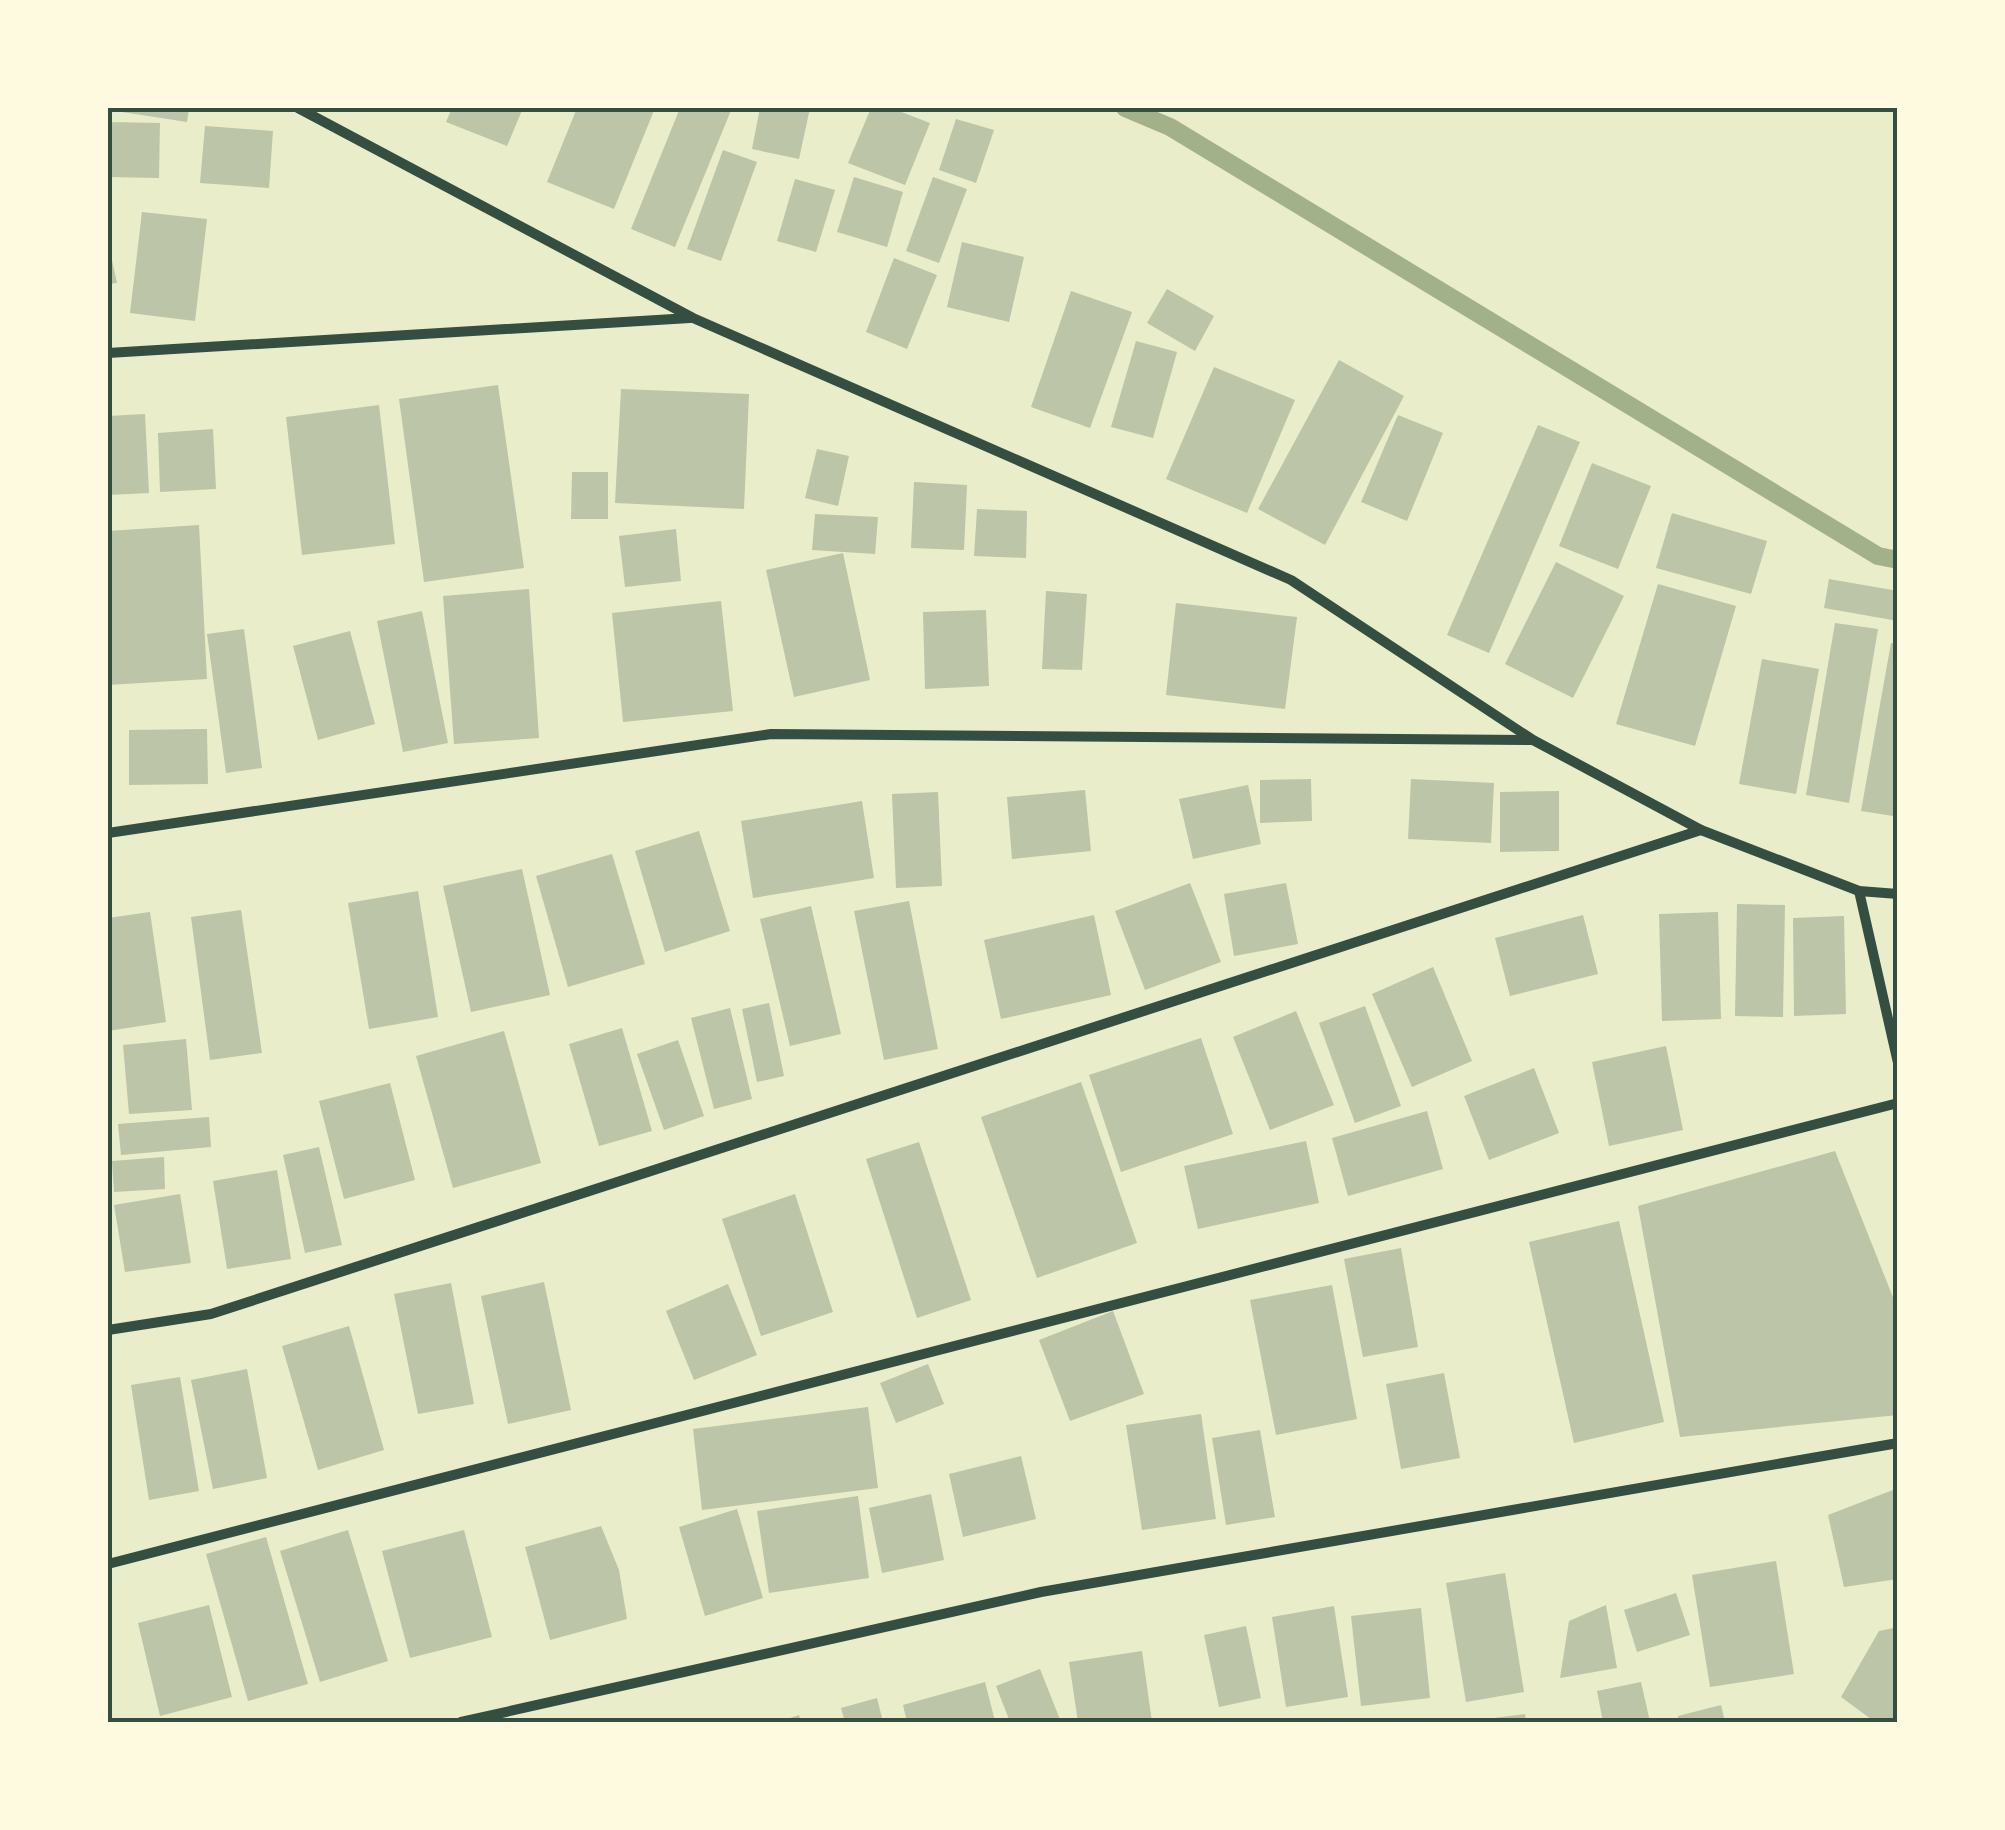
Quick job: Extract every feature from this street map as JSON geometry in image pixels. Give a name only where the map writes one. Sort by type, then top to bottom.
[{"type":"street","points":[[298,108],[693,318],[1291,580],[1533,740],[1701,830],[1859,891],[1898,894]]},
{"type":"street","points":[[108,353],[693,318]]},
{"type":"street","points":[[108,834],[771,734],[1533,740]]},
{"type":"street","points":[[108,1330],[211,1314],[1701,830]]},
{"type":"street","points":[[1859,891],[1898,1063]]},
{"type":"street","points":[[108,1564],[1898,1102]]},
{"type":"street","points":[[461,1722],[1040,1592],[1898,1443]]},
{"type":"building","points":[[123,108],[189,108],[187,122],[122,112]]},
{"type":"building","points":[[452,108],[523,108],[507,146],[446,122]]},
{"type":"building","points":[[577,108],[655,108],[614,209],[547,182]]},
{"type":"building","points":[[680,108],[732,108],[675,247],[631,229]]},
{"type":"building","points":[[760,108],[810,108],[799,159],[752,149]]},
{"type":"building","points":[[871,108],[891,108],[930,123],[905,185],[848,163]]},
{"type":"building","points":[[956,119],[994,130],[976,183],[939,170]]},
{"type":"building","points":[[108,122],[160,123],[159,178],[108,177]]},
{"type":"building","points":[[205,126],[273,131],[269,188],[200,183]]},
{"type":"building","points":[[723,150],[757,162],[721,261],[687,249]]},
{"type":"building","points":[[854,177],[903,192],[887,247],[837,232]]},
{"type":"building","points":[[933,177],[967,189],[939,263],[906,251]]},
{"type":"building","points":[[795,179],[835,190],[816,252],[777,241]]},
{"type":"building","points":[[142,212],[207,219],[195,321],[130,313]]},
{"type":"building","points":[[108,242],[117,283],[108,284]]},
{"type":"building","points":[[962,242],[1024,257],[1009,322],[947,307]]},
{"type":"building","points":[[894,258],[937,275],[907,349],[866,332]]},
{"type":"building","points":[[1167,289],[1214,316],[1195,351],[1147,323]]},
{"type":"building","points":[[1071,291],[1132,312],[1090,428],[1031,407]]},
{"type":"building","points":[[1136,341],[1177,352],[1153,438],[1111,427]]},
{"type":"building","points":[[1339,360],[1404,396],[1325,545],[1258,509]]},
{"type":"building","points":[[1214,367],[1295,400],[1247,513],[1166,479]]},
{"type":"building","points":[[498,385],[524,568],[424,582],[399,399]]},
{"type":"building","points":[[621,389],[749,394],[744,509],[615,503]]},
{"type":"building","points":[[379,405],[395,544],[302,555],[286,417]]},
{"type":"building","points":[[145,414],[149,493],[108,495],[108,416]]},
{"type":"building","points":[[1398,415],[1443,433],[1407,521],[1361,502]]},
{"type":"building","points":[[1538,425],[1580,442],[1489,653],[1447,635]]},
{"type":"building","points":[[213,429],[216,489],[160,492],[158,433]]},
{"type":"building","points":[[817,449],[849,456],[838,506],[805,498]]},
{"type":"building","points":[[1592,463],[1651,486],[1618,569],[1559,546]]},
{"type":"building","points":[[572,472],[608,472],[608,519],[571,519]]},
{"type":"building","points":[[914,482],[967,485],[964,550],[911,548]]},
{"type":"building","points":[[977,509],[1027,511],[1026,558],[974,556]]},
{"type":"building","points":[[1672,513],[1767,541],[1751,594],[1656,568]]},
{"type":"building","points":[[815,514],[878,517],[875,554],[812,550]]},
{"type":"building","points":[[199,525],[207,679],[108,685],[108,531]]},
{"type":"building","points":[[676,529],[681,581],[625,587],[619,536]]},
{"type":"building","points":[[843,553],[870,680],[794,697],[766,570]]},
{"type":"building","points":[[1556,562],[1624,596],[1573,698],[1505,664]]},
{"type":"building","points":[[1829,579],[1898,591],[1898,621],[1824,608]]},
{"type":"building","points":[[1658,584],[1736,606],[1695,746],[1616,724]]},
{"type":"building","points":[[529,589],[539,738],[454,744],[443,596]]},
{"type":"building","points":[[1046,591],[1087,594],[1082,670],[1042,669]]},
{"type":"building","points":[[721,601],[733,711],[623,722],[612,613]]},
{"type":"building","points":[[1176,603],[1297,617],[1285,709],[1166,695]]},
{"type":"building","points":[[986,610],[989,686],[925,689],[923,612]]},
{"type":"building","points":[[422,611],[448,743],[403,752],[377,621]]},
{"type":"building","points":[[1835,623],[1878,629],[1849,803],[1806,795]]},
{"type":"building","points":[[244,629],[262,768],[226,773],[207,634]]},
{"type":"building","points":[[350,631],[375,724],[318,740],[293,646]]},
{"type":"building","points":[[1891,643],[1898,644],[1898,788],[1893,816],[1861,811]]},
{"type":"building","points":[[1762,659],[1819,669],[1796,794],[1739,784]]},
{"type":"building","points":[[207,729],[208,784],[129,785],[129,730]]},
{"type":"building","points":[[1311,779],[1312,821],[1260,823],[1260,780]]},
{"type":"building","points":[[1411,779],[1494,783],[1491,843],[1408,839]]},
{"type":"building","points":[[1248,785],[1261,844],[1193,859],[1179,799]]},
{"type":"building","points":[[1085,790],[1091,851],[1012,859],[1007,797]]},
{"type":"building","points":[[1559,791],[1559,851],[1500,852],[1500,792]]},
{"type":"building","points":[[938,792],[942,886],[896,888],[892,794]]},
{"type":"building","points":[[862,801],[874,878],[753,898],[741,821]]},
{"type":"building","points":[[699,831],[730,931],[665,952],[635,851]]},
{"type":"building","points":[[612,854],[645,964],[568,987],[536,876]]},
{"type":"building","points":[[522,869],[550,995],[471,1012],[443,886]]},
{"type":"building","points":[[1190,883],[1221,962],[1145,990],[1115,911]]},
{"type":"building","points":[[1286,883],[1298,944],[1234,956],[1224,894]]},
{"type":"building","points":[[418,891],[438,1017],[369,1029],[348,903]]},
{"type":"building","points":[[909,901],[938,1049],[884,1060],[854,911]]},
{"type":"building","points":[[1737,904],[1785,905],[1783,1017],[1735,1016]]},
{"type":"building","points":[[811,906],[841,1034],[790,1046],[760,919]]},
{"type":"building","points":[[241,910],[262,1053],[210,1060],[191,917]]},
{"type":"building","points":[[150,912],[166,1022],[108,1031],[108,918]]},
{"type":"building","points":[[1718,912],[1721,1019],[1662,1021],[1659,914]]},
{"type":"building","points":[[1094,915],[1111,995],[1001,1019],[984,940]]},
{"type":"building","points":[[1583,915],[1598,974],[1510,996],[1495,938]]},
{"type":"building","points":[[1844,916],[1846,1014],[1794,1016],[1793,918]]},
{"type":"building","points":[[1433,967],[1472,1061],[1412,1087],[1372,994]]},
{"type":"building","points":[[769,1003],[784,1076],[757,1082],[742,1009]]},
{"type":"building","points":[[1365,1006],[1401,1106],[1355,1123],[1319,1023]]},
{"type":"building","points":[[730,1008],[752,1099],[714,1109],[691,1018]]},
{"type":"building","points":[[1296,1011],[1334,1105],[1270,1130],[1233,1037]]},
{"type":"building","points":[[622,1028],[652,1131],[599,1146],[569,1044]]},
{"type":"building","points":[[504,1031],[541,1163],[453,1188],[416,1056]]},
{"type":"building","points":[[1201,1038],[1233,1134],[1121,1172],[1089,1075]]},
{"type":"building","points":[[186,1039],[192,1110],[129,1114],[123,1045]]},
{"type":"building","points":[[678,1040],[704,1116],[664,1130],[637,1054]]},
{"type":"building","points":[[1666,1046],[1683,1130],[1609,1146],[1592,1062]]},
{"type":"building","points":[[1534,1068],[1559,1133],[1489,1160],[1464,1096]]},
{"type":"building","points":[[1081,1082],[1137,1243],[1037,1278],[981,1117]]},
{"type":"building","points":[[390,1083],[415,1180],[344,1199],[319,1101]]},
{"type":"building","points":[[1427,1111],[1443,1169],[1348,1196],[1332,1138]]},
{"type":"building","points":[[209,1117],[211,1147],[121,1155],[118,1124]]},
{"type":"building","points":[[1306,1141],[1319,1203],[1198,1229],[1184,1166]]},
{"type":"building","points":[[919,1142],[971,1300],[917,1318],[866,1159]]},
{"type":"building","points":[[319,1147],[342,1245],[305,1253],[283,1155]]},
{"type":"building","points":[[1835,1151],[1898,1310],[1898,1415],[1680,1437],[1638,1206]]},
{"type":"building","points":[[164,1157],[165,1189],[114,1192],[112,1161]]},
{"type":"building","points":[[277,1170],[291,1259],[227,1269],[213,1181]]},
{"type":"building","points":[[180,1194],[191,1263],[125,1272],[114,1205]]},
{"type":"building","points":[[795,1194],[833,1312],[761,1336],[722,1219]]},
{"type":"building","points":[[1619,1221],[1664,1422],[1574,1443],[1529,1242]]},
{"type":"building","points":[[1401,1248],[1418,1347],[1363,1357],[1344,1259]]},
{"type":"building","points":[[544,1282],[571,1410],[508,1424],[481,1296]]},
{"type":"building","points":[[451,1283],[474,1404],[418,1414],[394,1294]]},
{"type":"building","points":[[728,1284],[757,1355],[694,1380],[666,1311]]},
{"type":"building","points":[[1332,1285],[1357,1419],[1276,1435],[1250,1300]]},
{"type":"building","points":[[1113,1311],[1144,1394],[1070,1421],[1039,1340]]},
{"type":"building","points":[[349,1326],[384,1450],[318,1470],[282,1346]]},
{"type":"building","points":[[928,1364],[944,1404],[896,1423],[880,1383]]},
{"type":"building","points":[[247,1369],[267,1478],[213,1489],[191,1380]]},
{"type":"building","points":[[1444,1373],[1460,1458],[1401,1469],[1386,1384]]},
{"type":"building","points":[[180,1377],[199,1491],[149,1500],[131,1385]]},
{"type":"building","points":[[868,1407],[878,1488],[702,1510],[693,1429]]},
{"type":"building","points":[[1201,1414],[1216,1519],[1142,1530],[1126,1425]]},
{"type":"building","points":[[1260,1430],[1275,1517],[1226,1525],[1212,1438]]},
{"type":"building","points":[[1021,1456],[1036,1519],[963,1537],[949,1474]]},
{"type":"building","points":[[1898,1488],[1898,1579],[1844,1587],[1828,1515]]},
{"type":"building","points":[[931,1494],[944,1560],[882,1573],[869,1508]]},
{"type":"building","points":[[858,1496],[869,1578],[769,1593],[757,1511]]},
{"type":"building","points":[[737,1509],[763,1598],[705,1616],[679,1527]]},
{"type":"building","points":[[601,1526],[619,1570],[627,1619],[550,1640],[525,1547]]},
{"type":"building","points":[[348,1530],[388,1661],[320,1682],[280,1551]]},
{"type":"building","points":[[464,1530],[492,1637],[410,1658],[382,1551]]},
{"type":"building","points":[[266,1537],[308,1684],[248,1701],[206,1554]]},
{"type":"building","points":[[1776,1561],[1794,1674],[1710,1687],[1692,1575]]},
{"type":"building","points":[[1505,1573],[1524,1692],[1466,1702],[1446,1583]]},
{"type":"building","points":[[1676,1593],[1690,1635],[1637,1652],[1624,1610]]},
{"type":"building","points":[[209,1605],[232,1697],[160,1716],[138,1623]]},
{"type":"building","points":[[1606,1605],[1617,1668],[1560,1678],[1569,1621]]},
{"type":"building","points":[[1334,1606],[1348,1697],[1286,1707],[1272,1617]]},
{"type":"building","points":[[1421,1608],[1430,1698],[1361,1706],[1351,1616]]},
{"type":"building","points":[[1246,1626],[1261,1698],[1219,1707],[1204,1635]]},
{"type":"building","points":[[1898,1627],[1898,1722],[1875,1722],[1841,1697],[1879,1631]]},
{"type":"building","points":[[1142,1651],[1152,1722],[1078,1722],[1069,1662]]},
{"type":"building","points":[[1040,1669],[1061,1722],[1010,1722],[996,1686]]},
{"type":"building","points":[[985,1682],[995,1721],[907,1722],[903,1705]]},
{"type":"building","points":[[1641,1682],[1650,1722],[1603,1722],[1597,1691]]},
{"type":"building","points":[[877,1698],[883,1722],[845,1722],[841,1708]]},
{"type":"building","points":[[1721,1705],[1725,1722],[1679,1722],[1678,1716]]},
{"type":"building","points":[[1525,1714],[1526,1722],[1478,1720]]},
{"type":"building","points":[[799,1715],[801,1722],[778,1722]]},
{"type":"waterway","points":[[1125,108],[1170,127],[1878,556],[1898,560]]}]
